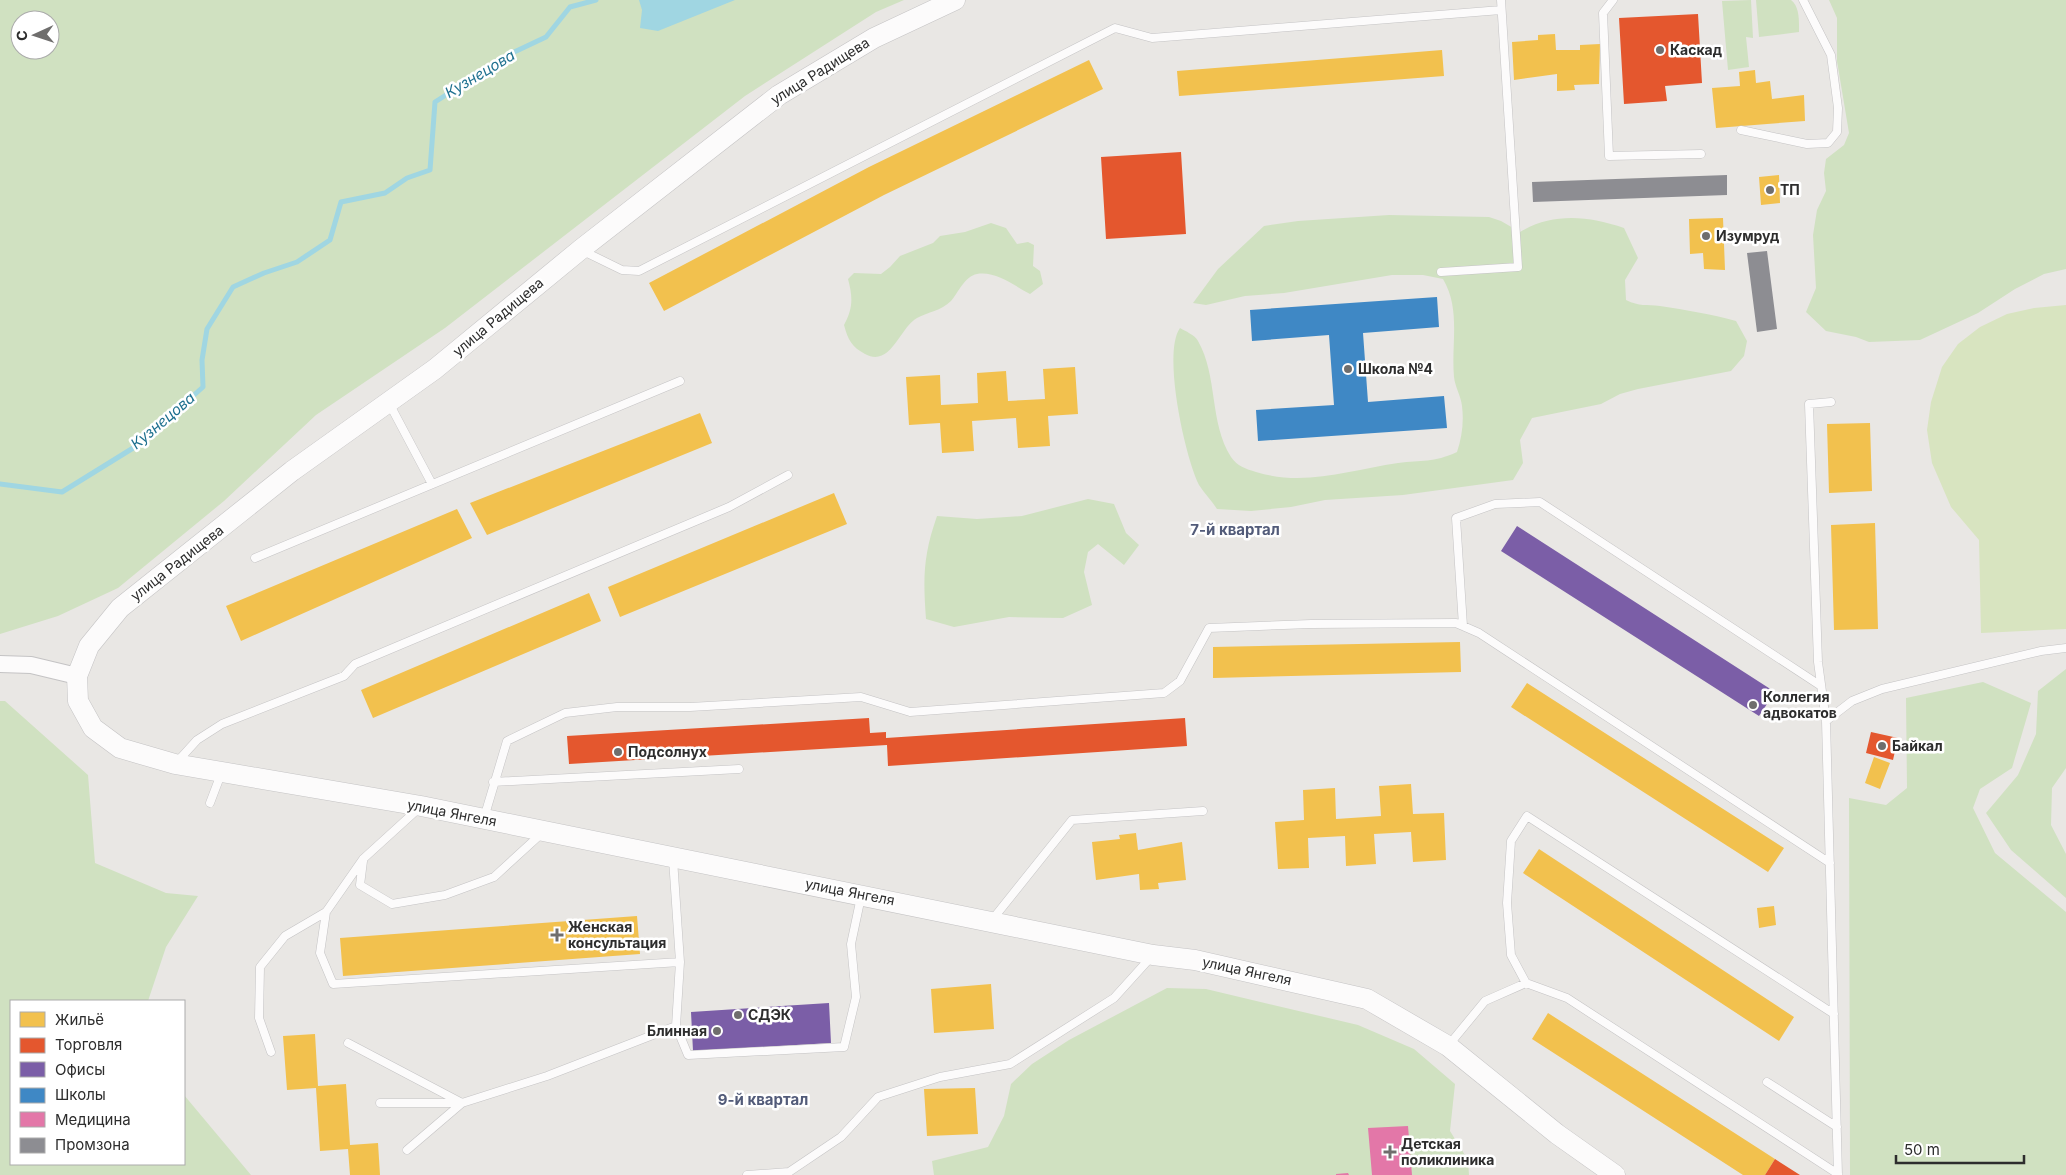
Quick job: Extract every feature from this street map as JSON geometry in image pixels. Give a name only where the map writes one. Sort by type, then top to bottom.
[{"type":"street","name":"улица Радищева","points":[[77,676],[89,646],[120,608],[292,471],[435,369],[580,250],[779,94],[874,38],[955,0]]},
{"type":"street","points":[[0,664],[31,665],[77,676]]},
{"type":"street","name":"улица Янгеля","points":[[77,676],[78,701],[93,728],[120,748],[175,764],[421,806],[862,894],[1153,955],[1195,960],[1367,999],[1448,1046],[1610,1174]]},
{"type":"lane","points":[[1441,272],[1518,266],[1501,0]]},
{"type":"lane","points":[[1613,0],[1603,13],[1609,156],[1701,154]]},
{"type":"lane","points":[[1741,130],[1807,144],[1828,143],[1837,132],[1838,108],[1831,55],[1803,0]]},
{"type":"lane","points":[[580,250],[622,270],[639,271],[1115,28],[1152,38],[1501,10]]},
{"type":"lane","points":[[255,558],[680,381]]},
{"type":"lane","points":[[1831,402],[1809,404],[1818,662],[1826,721],[1838,1175]]},
{"type":"lane","points":[[389,403],[432,484]]},
{"type":"lane","points":[[175,764],[197,740],[222,724],[344,676],[355,664],[729,507],[788,475]]},
{"type":"lane","points":[[1463,626],[1456,518],[1494,504],[1540,502],[1821,686]]},
{"type":"lane","points":[[484,819],[493,782],[507,741],[565,713],[616,707],[690,707],[861,697],[910,712],[1164,693],[1180,681],[1210,628],[1321,624],[1456,623],[1479,633],[1830,863]]},
{"type":"lane","points":[[1826,721],[1852,701],[1882,690],[2041,651],[2066,648]]},
{"type":"lane","points":[[493,782],[739,769]]},
{"type":"lane","points":[[210,803],[222,772]]},
{"type":"lane","points":[[271,1052],[259,1018],[260,966],[285,936],[326,912],[363,860],[421,806]]},
{"type":"lane","points":[[991,921],[1072,820],[1203,811]]},
{"type":"lane","points":[[1834,1014],[1527,816],[1511,842],[1507,903],[1511,956],[1526,983],[1567,998],[1838,1175]]},
{"type":"lane","points":[[363,860],[360,885],[392,904],[445,895],[494,877],[544,831]]},
{"type":"lane","points":[[673,857],[680,962],[676,1026],[688,1055],[844,1048],[856,997],[851,944],[862,894]]},
{"type":"lane","points":[[326,912],[320,953],[333,984],[680,962]]},
{"type":"lane","points":[[747,1175],[789,1172],[841,1137],[878,1097],[940,1077],[1010,1064],[1114,998],[1153,955]]},
{"type":"lane","points":[[1448,1046],[1485,1002],[1526,983]]},
{"type":"lane","points":[[380,1103],[462,1103],[547,1076],[676,1026]]},
{"type":"lane","points":[[348,1043],[462,1103]]},
{"type":"lane","points":[[1767,1082],[1837,1127]]},
{"type":"lane","points":[[407,1150],[462,1103]]},
{"type":"green space","points":[[0,0],[904,0],[876,12],[745,96],[445,328],[316,415],[224,501],[118,588],[58,616],[0,634]]},
{"type":"green space","points":[[1751,0],[1753,38],[1746,37],[1749,67],[1728,70],[1722,1]]},
{"type":"green space","points":[[1756,0],[1791,0],[1797,10],[1799,32],[1759,37]]},
{"type":"green space","points":[[1829,0],[2066,0],[2066,269],[2044,274],[2015,289],[1978,313],[1920,340],[1869,342],[1856,337],[1826,331],[1806,312],[1816,288],[1813,235],[1817,210],[1826,191],[1824,173],[1826,159],[1844,145],[1849,133],[1837,61],[1837,18]]},
{"type":"green space","points":[[1389,215],[1489,217],[1501,221],[1520,232],[1545,221],[1571,218],[1598,221],[1624,228],[1638,258],[1625,280],[1626,300],[1736,321],[1747,341],[1744,356],[1731,371],[1638,389],[1620,394],[1601,404],[1532,418],[1520,440],[1523,463],[1513,480],[1403,495],[1325,500],[1291,507],[1251,511],[1217,509],[1199,485],[1193,471],[1182,430],[1174,381],[1173,359],[1175,341],[1180,328],[1198,341],[1208,369],[1219,429],[1224,443],[1233,460],[1245,468],[1274,476],[1310,478],[1398,463],[1434,460],[1457,452],[1462,429],[1463,412],[1454,377],[1454,314],[1449,290],[1443,279],[1423,275],[1392,275],[1284,293],[1245,296],[1206,305],[1193,303],[1218,269],[1264,226],[1298,221]]},
{"type":"green space","points":[[991,223],[1006,228],[1017,244],[1028,242],[1034,245],[1033,266],[1040,271],[1043,284],[1030,294],[998,277],[984,274],[973,275],[965,281],[951,301],[911,323],[894,345],[882,356],[874,357],[865,354],[854,346],[849,339],[844,325],[851,303],[848,279],[854,273],[881,274],[900,256],[933,243],[940,236],[965,232]]},
{"type":"green space","points":[[2066,305],[2066,629],[1981,633],[1979,540],[1951,507],[1932,463],[1927,430],[1931,402],[1942,367],[1958,344],[1980,327],[2007,314],[2034,308]]},
{"type":"green space","points":[[1088,499],[1114,504],[1126,533],[1139,545],[1124,565],[1098,544],[1088,552],[1084,572],[1092,605],[1063,618],[1009,617],[954,627],[926,619],[925,567],[932,530],[937,516],[977,519],[1022,516]]},
{"type":"green space","points":[[2066,669],[2066,768],[2052,788],[2051,825],[2066,854],[2066,898],[2011,850],[1986,813],[2018,775],[2036,734],[2038,691]]},
{"type":"green space","points":[[1983,682],[2031,703],[2012,768],[1980,789],[1973,808],[1995,853],[2066,912],[2066,1175],[1850,1175],[1849,798],[1886,805],[1907,788],[1906,698]]},
{"type":"green space","points":[[0,701],[5,701],[88,775],[95,863],[166,893],[198,896],[166,947],[148,1000],[10,1000],[10,1165],[185,1165],[185,1096],[251,1175],[0,1175]]},
{"type":"green space","points":[[1167,988],[1206,989],[1358,1025],[1414,1049],[1455,1084],[1450,1131],[1468,1160],[1469,1175],[934,1175],[932,1161],[988,1147],[1004,1116],[1011,1084],[1032,1064],[1069,1040]]},
{"type":"water","points":[[639,0],[735,0],[658,31],[640,28],[642,10]]},
{"type":"building: Жильё","points":[[1555,34],[1556,50],[1580,50],[1580,45],[1600,44],[1599,84],[1574,85],[1575,90],[1557,91],[1557,74],[1514,80],[1512,42],[1538,40],[1538,35]]},
{"type":"building: Жильё","points":[[1442,50],[1444,76],[1179,96],[1177,71]]},
{"type":"building: Жильё","points":[[1089,60],[1103,89],[884,195],[664,311],[649,283],[869,167]]},
{"type":"building: Жильё","points":[[1755,70],[1756,83],[1770,81],[1772,99],[1804,95],[1805,121],[1716,128],[1712,88],[1740,86],[1739,72]]},
{"type":"building: Жильё","name":"ТП","points":[[1779,175],[1780,203],[1761,205],[1759,177]]},
{"type":"building: Жильё","name":"Изумруд","points":[[1723,218],[1725,270],[1704,269],[1703,253],[1690,254],[1689,219]]},
{"type":"building: Жильё","points":[[1075,367],[1078,414],[1048,416],[1050,446],[1018,448],[1016,418],[972,421],[974,451],[942,453],[940,423],[909,425],[906,377],[940,375],[941,405],[978,403],[977,373],[1006,371],[1008,401],[1045,399],[1043,369]]},
{"type":"building: Жильё","points":[[700,413],[712,443],[487,535],[470,503]]},
{"type":"building: Жильё","points":[[1870,423],[1872,491],[1829,493],[1827,424]]},
{"type":"building: Жильё","points":[[834,493],[847,524],[620,617],[608,587]]},
{"type":"building: Жильё","points":[[457,509],[472,538],[241,641],[226,606]]},
{"type":"building: Жильё","points":[[1875,523],[1878,629],[1834,630],[1831,525]]},
{"type":"building: Жильё","points":[[589,593],[601,621],[373,718],[361,690]]},
{"type":"building: Жильё","points":[[1460,642],[1461,672],[1213,678],[1213,647]]},
{"type":"building: Жильё","points":[[1527,683],[1784,848],[1768,872],[1511,707]]},
{"type":"building: Жильё","points":[[1874,757],[1890,763],[1880,789],[1865,783]]},
{"type":"building: Жильё","points":[[1411,784],[1413,814],[1444,813],[1446,860],[1413,862],[1411,832],[1374,834],[1376,864],[1346,866],[1345,836],[1308,838],[1309,868],[1278,869],[1275,822],[1304,820],[1303,790],[1335,788],[1336,819],[1381,816],[1379,786]]},
{"type":"building: Жильё","points":[[1136,833],[1138,850],[1182,842],[1186,880],[1158,883],[1159,889],[1140,890],[1139,874],[1096,880],[1092,842],[1120,839],[1119,835]]},
{"type":"building: Жильё","points":[[1539,849],[1794,1017],[1779,1041],[1523,873]]},
{"type":"building: Жильё","points":[[1774,906],[1776,925],[1759,928],[1757,908]]},
{"type":"building: Жильё","points":[[637,916],[640,954],[343,976],[340,938]]},
{"type":"building: Жильё","points":[[991,984],[994,1029],[934,1033],[931,989]]},
{"type":"building: Жильё","points":[[1548,1013],[1775,1159],[1765,1175],[1743,1175],[1532,1039]]},
{"type":"building: Жильё","points":[[315,1034],[318,1086],[346,1084],[350,1145],[378,1143],[380,1175],[350,1175],[348,1149],[320,1151],[316,1088],[287,1090],[283,1036]]},
{"type":"building: Жильё","points":[[975,1088],[978,1134],[927,1136],[924,1089]]},
{"type":"building: Торговля","name":"Каскад","points":[[1698,14],[1702,83],[1665,86],[1667,101],[1624,104],[1619,18]]},
{"type":"building: Торговля","points":[[1181,152],[1186,234],[1106,239],[1101,157]]},
{"type":"building: Торговля","points":[[869,718],[870,733],[886,732],[886,738],[1185,718],[1187,746],[888,766],[887,745],[569,764],[567,736]]},
{"type":"building: Торговля","name":"Байкал","points":[[1871,732],[1898,738],[1893,760],[1866,753]]},
{"type":"building: Торговля","points":[[1775,1159],[1800,1175],[1765,1175]]},
{"type":"building: Офисы","points":[[1517,526],[1775,692],[1759,716],[1501,551]]},
{"type":"building: Офисы","points":[[829,1003],[831,1043],[693,1051],[691,1012]]},
{"type":"building: Школы","name":"Школа №4","points":[[1437,297],[1439,327],[1363,333],[1368,402],[1444,396],[1447,428],[1258,441],[1256,410],[1334,405],[1329,335],[1252,341],[1250,310]]},
{"type":"building: Медицина","name":"Детская поликлиника","points":[[1408,1126],[1412,1175],[1372,1175],[1368,1128]]},
{"type":"building: Медицина","points":[[1348,1173],[1349,1175],[1336,1175],[1336,1174]]},
{"type":"building: Промзона","points":[[1727,175],[1727,195],[1533,202],[1532,182]]},
{"type":"building: Промзона","points":[[1767,251],[1777,329],[1757,332],[1747,253]]},
{"type":"waterway","name":"Кузнецова","points":[[0,484],[62,492],[138,445],[203,387],[202,360],[207,329],[233,287],[264,273],[297,262],[330,240],[341,202],[385,193],[407,178],[430,170],[435,102],[510,54],[546,37],[570,7],[596,0]]},
{"type":"place","name":"Каскад","points":[[1660,50]]},
{"type":"place","name":"ТП","points":[[1770,190]]},
{"type":"place","name":"Изумруд","points":[[1706,236]]},
{"type":"place","name":"Школа №4","points":[[1348,369]]},
{"type":"place","name":"Коллегия адвокатов","points":[[1753,705]]},
{"type":"place","name":"Байкал","points":[[1882,746]]},
{"type":"place","name":"Подсолнух","points":[[618,752]]},
{"type":"place","name":"Женская консультация","points":[[557,935]]},
{"type":"place","name":"СДЭК","points":[[738,1015]]},
{"type":"place","name":"Блинная","points":[[717,1031]]},
{"type":"place","name":"Детская поликлиника","points":[[1390,1152]]},
{"type":"district","name":"7-й квартал","points":[[1235,530]]},
{"type":"district","name":"9-й квартал","points":[[763,1100]]}]
